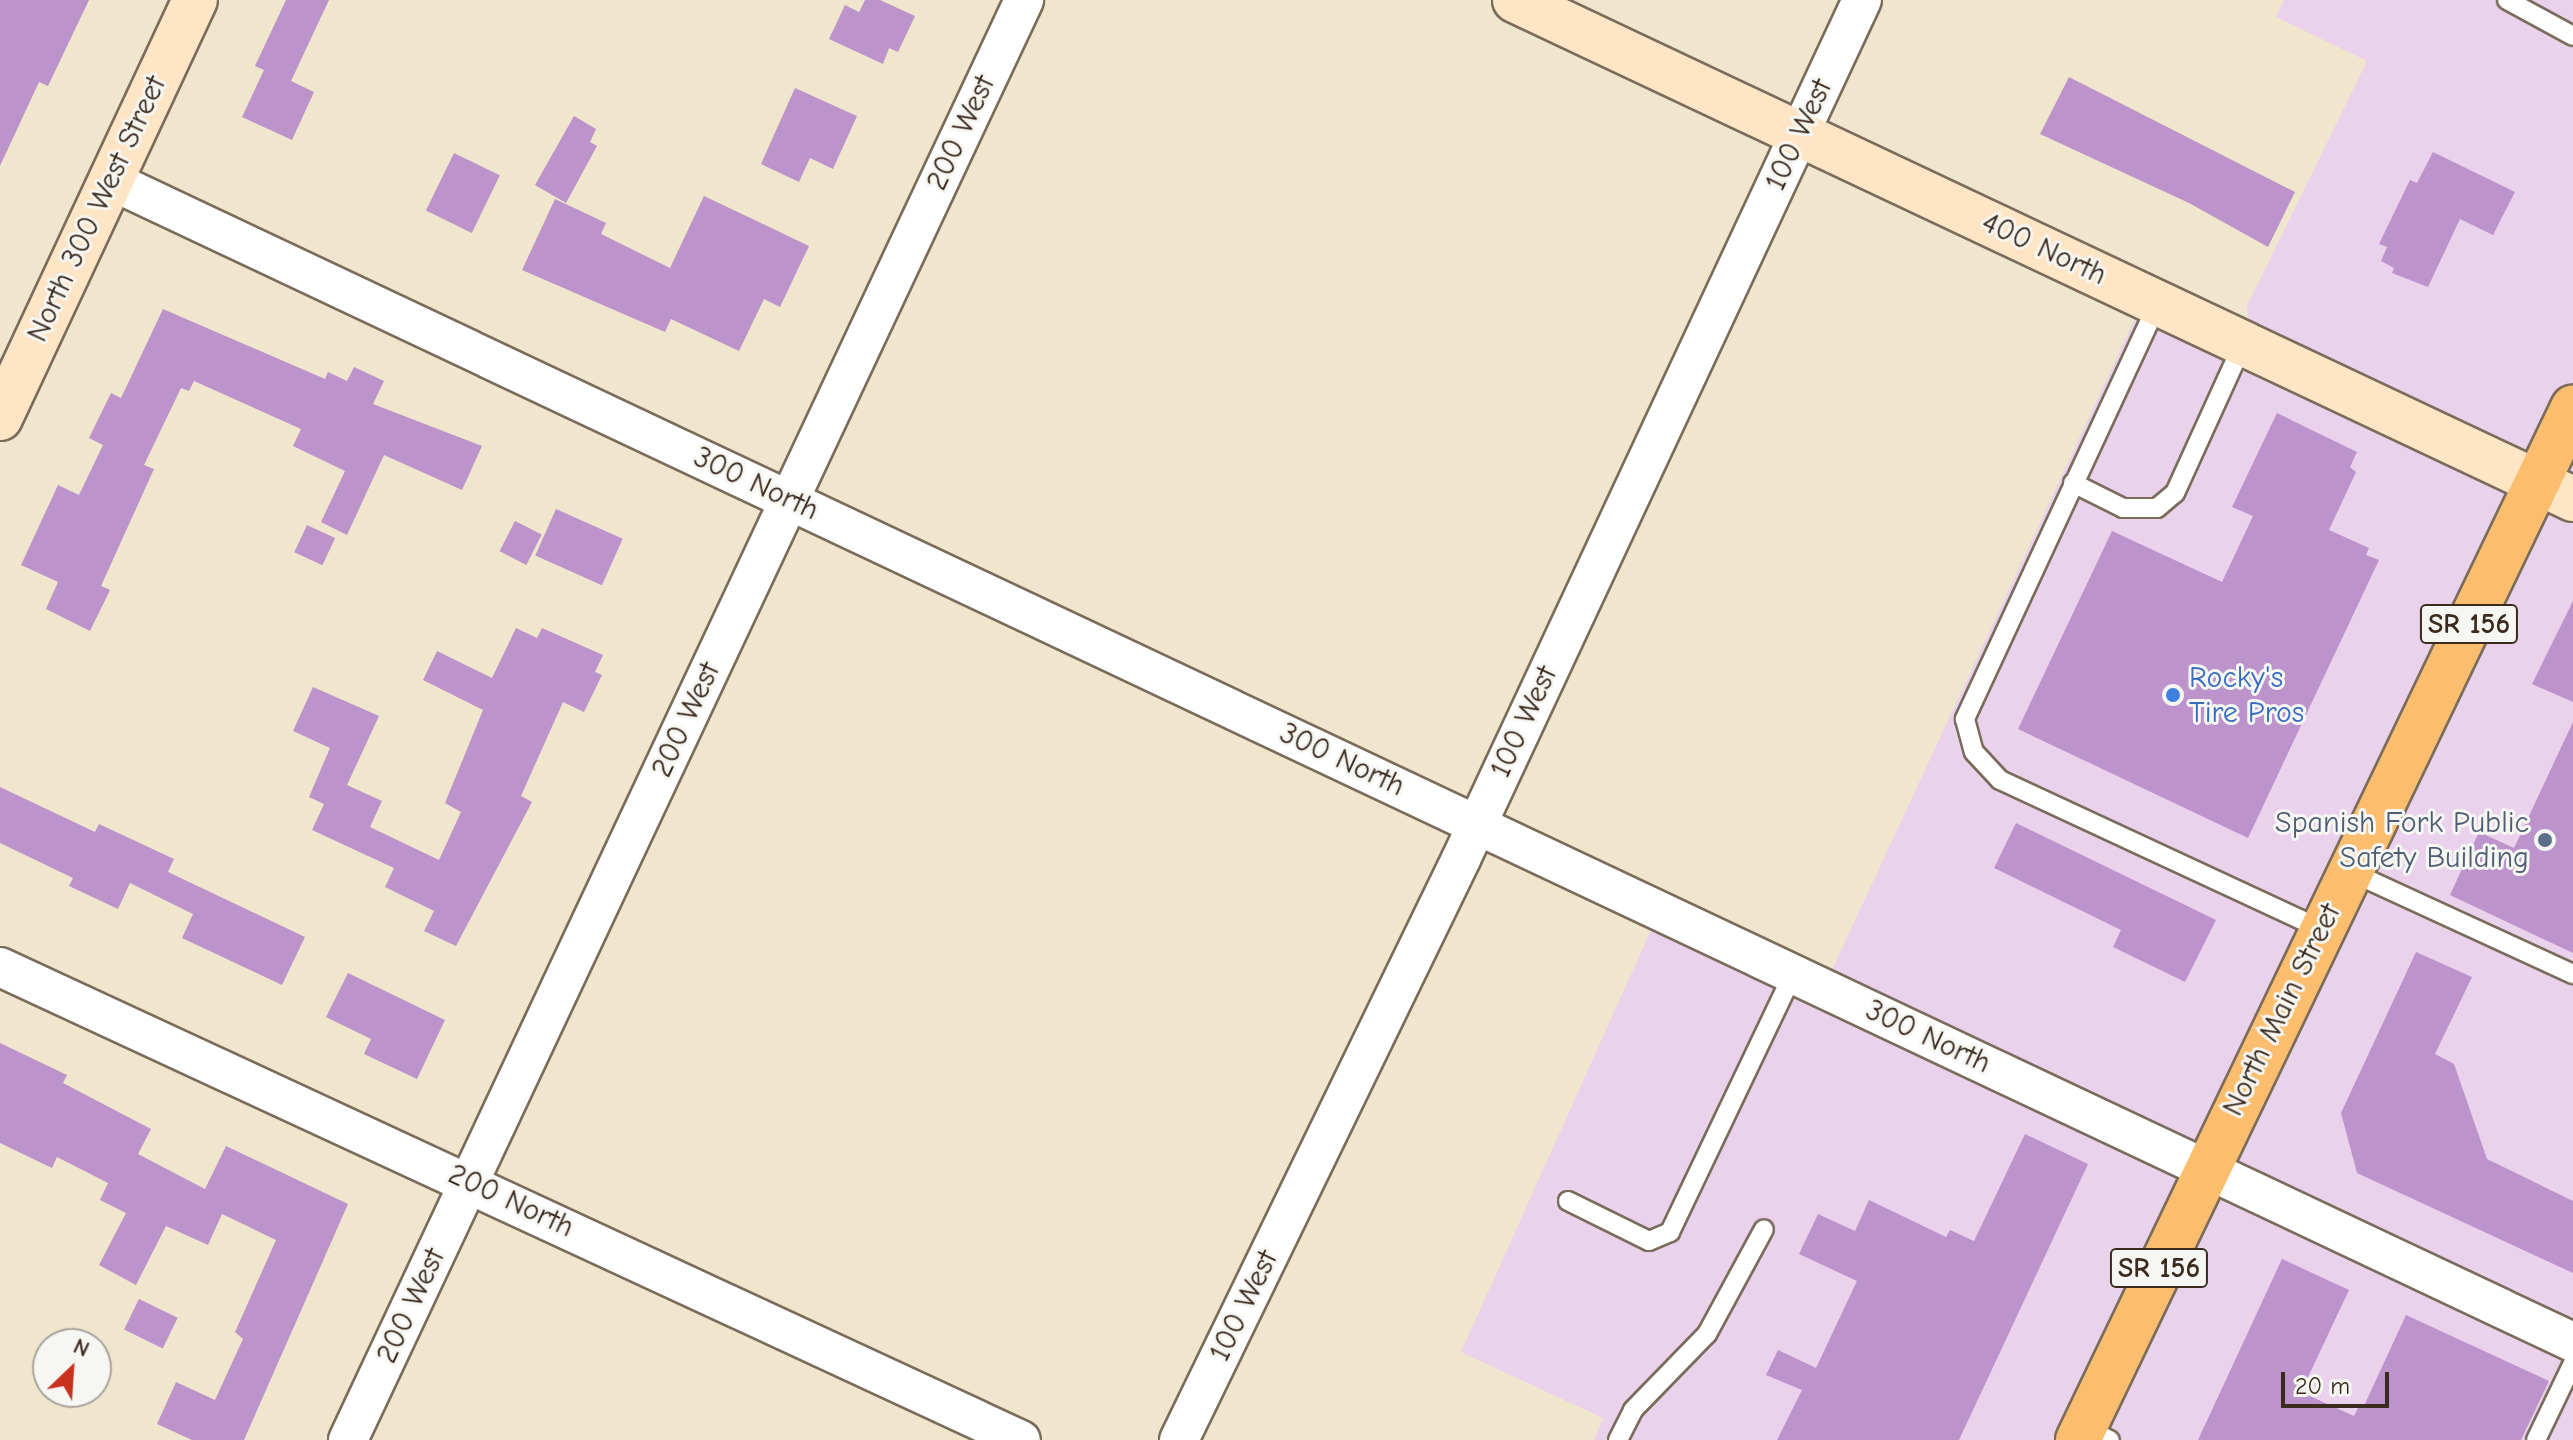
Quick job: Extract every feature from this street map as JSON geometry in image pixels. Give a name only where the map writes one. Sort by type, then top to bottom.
[{"type":"main road","name":"North 300 West Street","points":[[0,418],[195,0]]},
{"type":"main road","name":"400 North","points":[[1515,0],[2555,491]]},
{"type":"main road","name":"North Main Street","points":[[2091,1436],[2205,1169],[2349,871],[2555,491],[2573,408]]},
{"type":"street","name":"200 West","points":[[348,1440],[1024,0]]},
{"type":"street","name":"100 West","points":[[1179,1440],[1477,823],[1862,0]]},
{"type":"street","name":"300 North","points":[[110,180],[2573,1342]]},
{"type":"street","name":"200 North","points":[[0,967],[469,1181],[1021,1440]]},
{"type":"lane","points":[[2507,0],[2573,36]]},
{"type":"lane","points":[[2158,303],[1965,719],[1974,752],[2000,780],[2321,929]]},
{"type":"lane","points":[[2073,483],[2123,508],[2157,508],[2175,493],[2243,344]]},
{"type":"lane","points":[[2349,871],[2573,974]]},
{"type":"lane","points":[[1568,1201],[1649,1241],[1670,1232],[1793,974]]},
{"type":"lane","points":[[1618,1440],[1633,1410],[1707,1334],[1764,1229]]},
{"type":"lane","points":[[2536,1440],[2573,1363]]},
{"type":"shaded area","points":[[2284,0],[2573,0],[2573,1440],[1594,1440],[1603,1418],[1461,1352],[1660,910],[1824,987],[2145,297],[2251,346],[2247,306],[2367,61],[2276,17]]},
{"type":"building","points":[[0,0],[89,0],[48,86],[39,82],[0,166]]},
{"type":"building","points":[[286,0],[329,0],[291,81],[314,92],[292,140],[242,117],[264,70],[255,66]]},
{"type":"building","points":[[865,0],[880,0],[915,16],[898,52],[889,48],[883,64],[829,39],[845,5],[859,12]]},
{"type":"building","points":[[2069,77],[2295,192],[2268,247],[2189,203],[2040,134]]},
{"type":"building","points":[[795,88],[857,116],[833,169],[810,158],[799,182],[761,164]]},
{"type":"building","points":[[574,116],[596,129],[590,142],[597,146],[566,203],[535,185]]},
{"type":"building","points":[[2433,152],[2515,192],[2493,235],[2460,219],[2428,287],[2392,273],[2394,268],[2381,261],[2387,247],[2379,244],[2410,180],[2417,183]]},
{"type":"building","points":[[454,153],[500,175],[472,233],[426,211]]},
{"type":"building","points":[[704,196],[809,246],[780,307],[764,299],[739,351],[671,319],[665,332],[522,270],[555,199],[606,223],[601,234],[670,268]]},
{"type":"building","points":[[163,309],[325,379],[328,372],[347,381],[354,367],[384,381],[373,404],[482,446],[462,490],[384,455],[347,535],[321,522],[345,471],[293,446],[301,429],[194,381],[189,391],[181,388],[144,465],[154,469],[101,586],[110,590],[90,631],[46,609],[58,582],[21,565],[58,485],[79,495],[103,445],[89,438],[111,393],[121,398]]},
{"type":"building","name":"Rocky's Tire Pros","points":[[2277,413],[2357,452],[2350,467],[2356,472],[2329,530],[2369,548],[2366,555],[2379,560],[2248,838],[2018,729],[2112,531],[2222,582],[2253,516],[2232,507]]},
{"type":"building","points":[[556,509],[623,539],[602,585],[535,556]]},
{"type":"building","points":[[515,521],[542,535],[526,565],[500,551]]},
{"type":"building","points":[[307,525],[335,538],[322,565],[294,552]]},
{"type":"building","points":[[2573,601],[2573,702],[2532,684]]},
{"type":"building","points":[[516,628],[537,638],[542,628],[603,655],[595,672],[602,675],[584,712],[563,702],[521,796],[532,802],[456,946],[424,931],[434,911],[385,887],[394,868],[312,830],[324,804],[309,797],[330,748],[293,731],[313,687],[379,716],[347,785],[382,801],[370,827],[439,860],[461,812],[445,803],[483,710],[423,680],[437,651],[492,678]]},
{"type":"building","name":"Spanish Fork Public Safety Building","points":[[2573,722],[2573,953],[2450,895],[2479,832],[2514,848]]},
{"type":"building","points":[[0,787],[95,832],[99,824],[174,859],[168,872],[305,937],[282,985],[182,938],[193,914],[130,883],[118,909],[69,886],[73,878],[0,843]]},
{"type":"building","points":[[2016,823],[2216,920],[2185,982],[2113,947],[2121,930],[1994,868]]},
{"type":"building","points":[[2416,952],[2472,977],[2435,1054],[2454,1064],[2487,1159],[2573,1201],[2573,1273],[2357,1173],[2341,1113]]},
{"type":"building","points":[[348,973],[445,1020],[417,1079],[364,1054],[371,1039],[326,1017]]},
{"type":"building","points":[[0,1043],[67,1075],[63,1083],[151,1129],[138,1154],[205,1189],[226,1146],[348,1204],[244,1440],[192,1440],[157,1424],[176,1382],[215,1400],[243,1339],[235,1332],[276,1240],[222,1214],[208,1245],[166,1226],[136,1285],[99,1265],[126,1213],[100,1200],[108,1183],[57,1157],[52,1168],[0,1143]]},
{"type":"building","points":[[2025,1134],[2088,1164],[1959,1440],[1777,1440],[1802,1390],[1766,1375],[1778,1350],[1816,1368],[1857,1281],[1799,1254],[1818,1214],[1855,1231],[1869,1200],[1946,1237],[1950,1230],[1974,1241]]},
{"type":"building","points":[[2282,1259],[2349,1290],[2301,1392],[2354,1416],[2359,1406],[2363,1408],[2406,1315],[2549,1381],[2521,1440],[2198,1440]]},
{"type":"building","points":[[139,1299],[178,1318],[163,1348],[124,1330]]},
{"type":"place","name":"Rocky's Tire Pros","points":[[2173,695]]},
{"type":"place","name":"Spanish Fork Public Safety Building","points":[[2545,840]]}]
